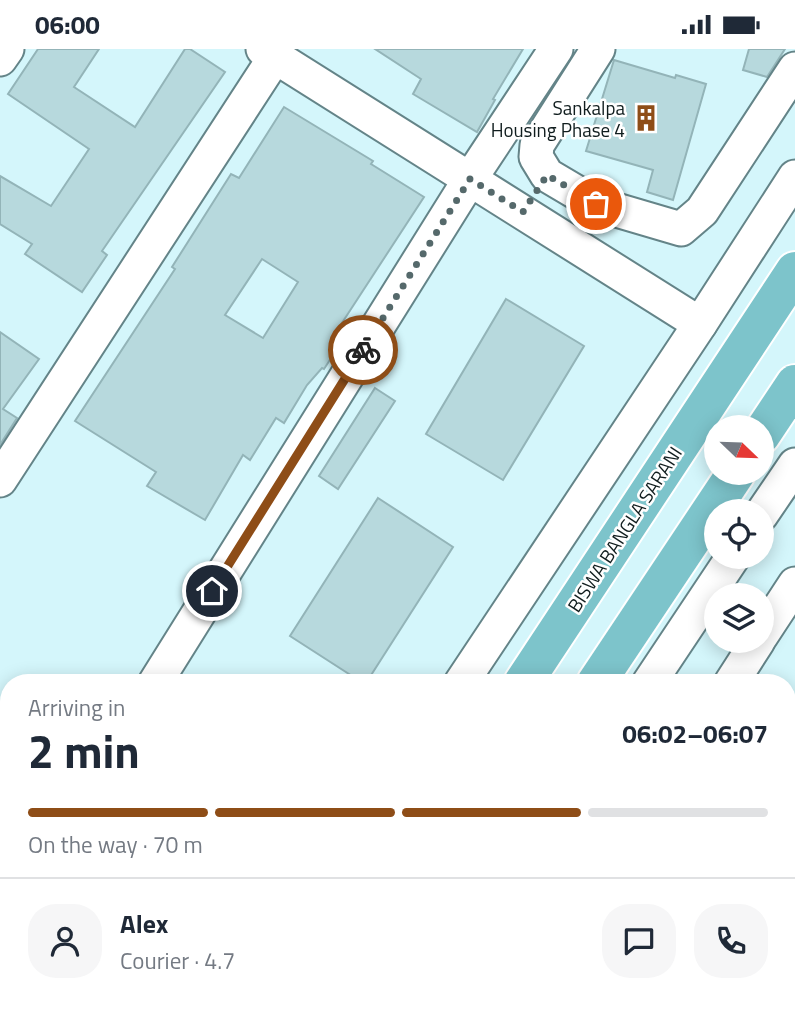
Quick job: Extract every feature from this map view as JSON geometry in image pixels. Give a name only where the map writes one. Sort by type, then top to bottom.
[{"type":"main road","name":"BISWA BANGLA SARANI","points":[[529,674],[795,271]]},
{"type":"main road","points":[[774,416],[795,384]]},
{"type":"main road","points":[[605,670],[728,485]]},
{"type":"street","points":[[0,59],[6,49]]},
{"type":"street","points":[[161,674],[470,179],[556,49]]},
{"type":"street","points":[[598,49],[537,145],[536,157],[547,175],[596,204],[681,229],[702,211],[795,69]]},
{"type":"street","points":[[0,480],[269,53],[700,324]]},
{"type":"street","points":[[523,212],[547,175]]},
{"type":"street","points":[[467,674],[795,177]]},
{"type":"street","points":[[772,499],[795,465]]},
{"type":"street","points":[[655,674],[725,569]]},
{"type":"street","points":[[774,625],[795,584]]},
{"type":"street","points":[[738,674],[754,653]]},
{"type":"building","points":[[38,49],[99,49],[74,87],[135,127],[185,49],[190,49],[225,72],[102,251],[107,255],[82,292],[25,254],[32,244],[0,224],[0,176],[51,206],[89,149],[8,94]]},
{"type":"building","points":[[375,49],[523,49],[477,132],[413,94],[421,79]]},
{"type":"building","points":[[749,49],[785,49],[767,77],[743,70]]},
{"type":"building","name":"Sankalpa Housing Phase 4","points":[[614,60],[706,84],[673,200],[647,192],[653,170],[586,151]]},
{"type":"building","points":[[284,107],[373,161],[371,164],[424,197],[338,329],[346,335],[324,369],[307,385],[284,423],[276,418],[250,460],[243,455],[205,520],[147,486],[156,472],[75,421],[175,269],[172,267],[231,174],[239,178]],"holes":[[[262,259],[298,282],[263,338],[225,315]]]},
{"type":"building","points":[[506,299],[584,346],[503,480],[426,434]]},
{"type":"building","points":[[0,332],[39,359],[3,409],[17,418],[0,445]]},
{"type":"building","points":[[375,388],[395,401],[338,489],[319,476]]},
{"type":"building","points":[[378,498],[453,547],[372,674],[349,674],[290,636]]},
{"type":"way so far","points":[[363,350],[470,179],[523,212],[547,175],[596,204]]},
{"type":"place","name":"Sankalpa Housing Phase 4","points":[[646,118]]},
{"type":"route","points":[[212,591],[363,350]]}]
